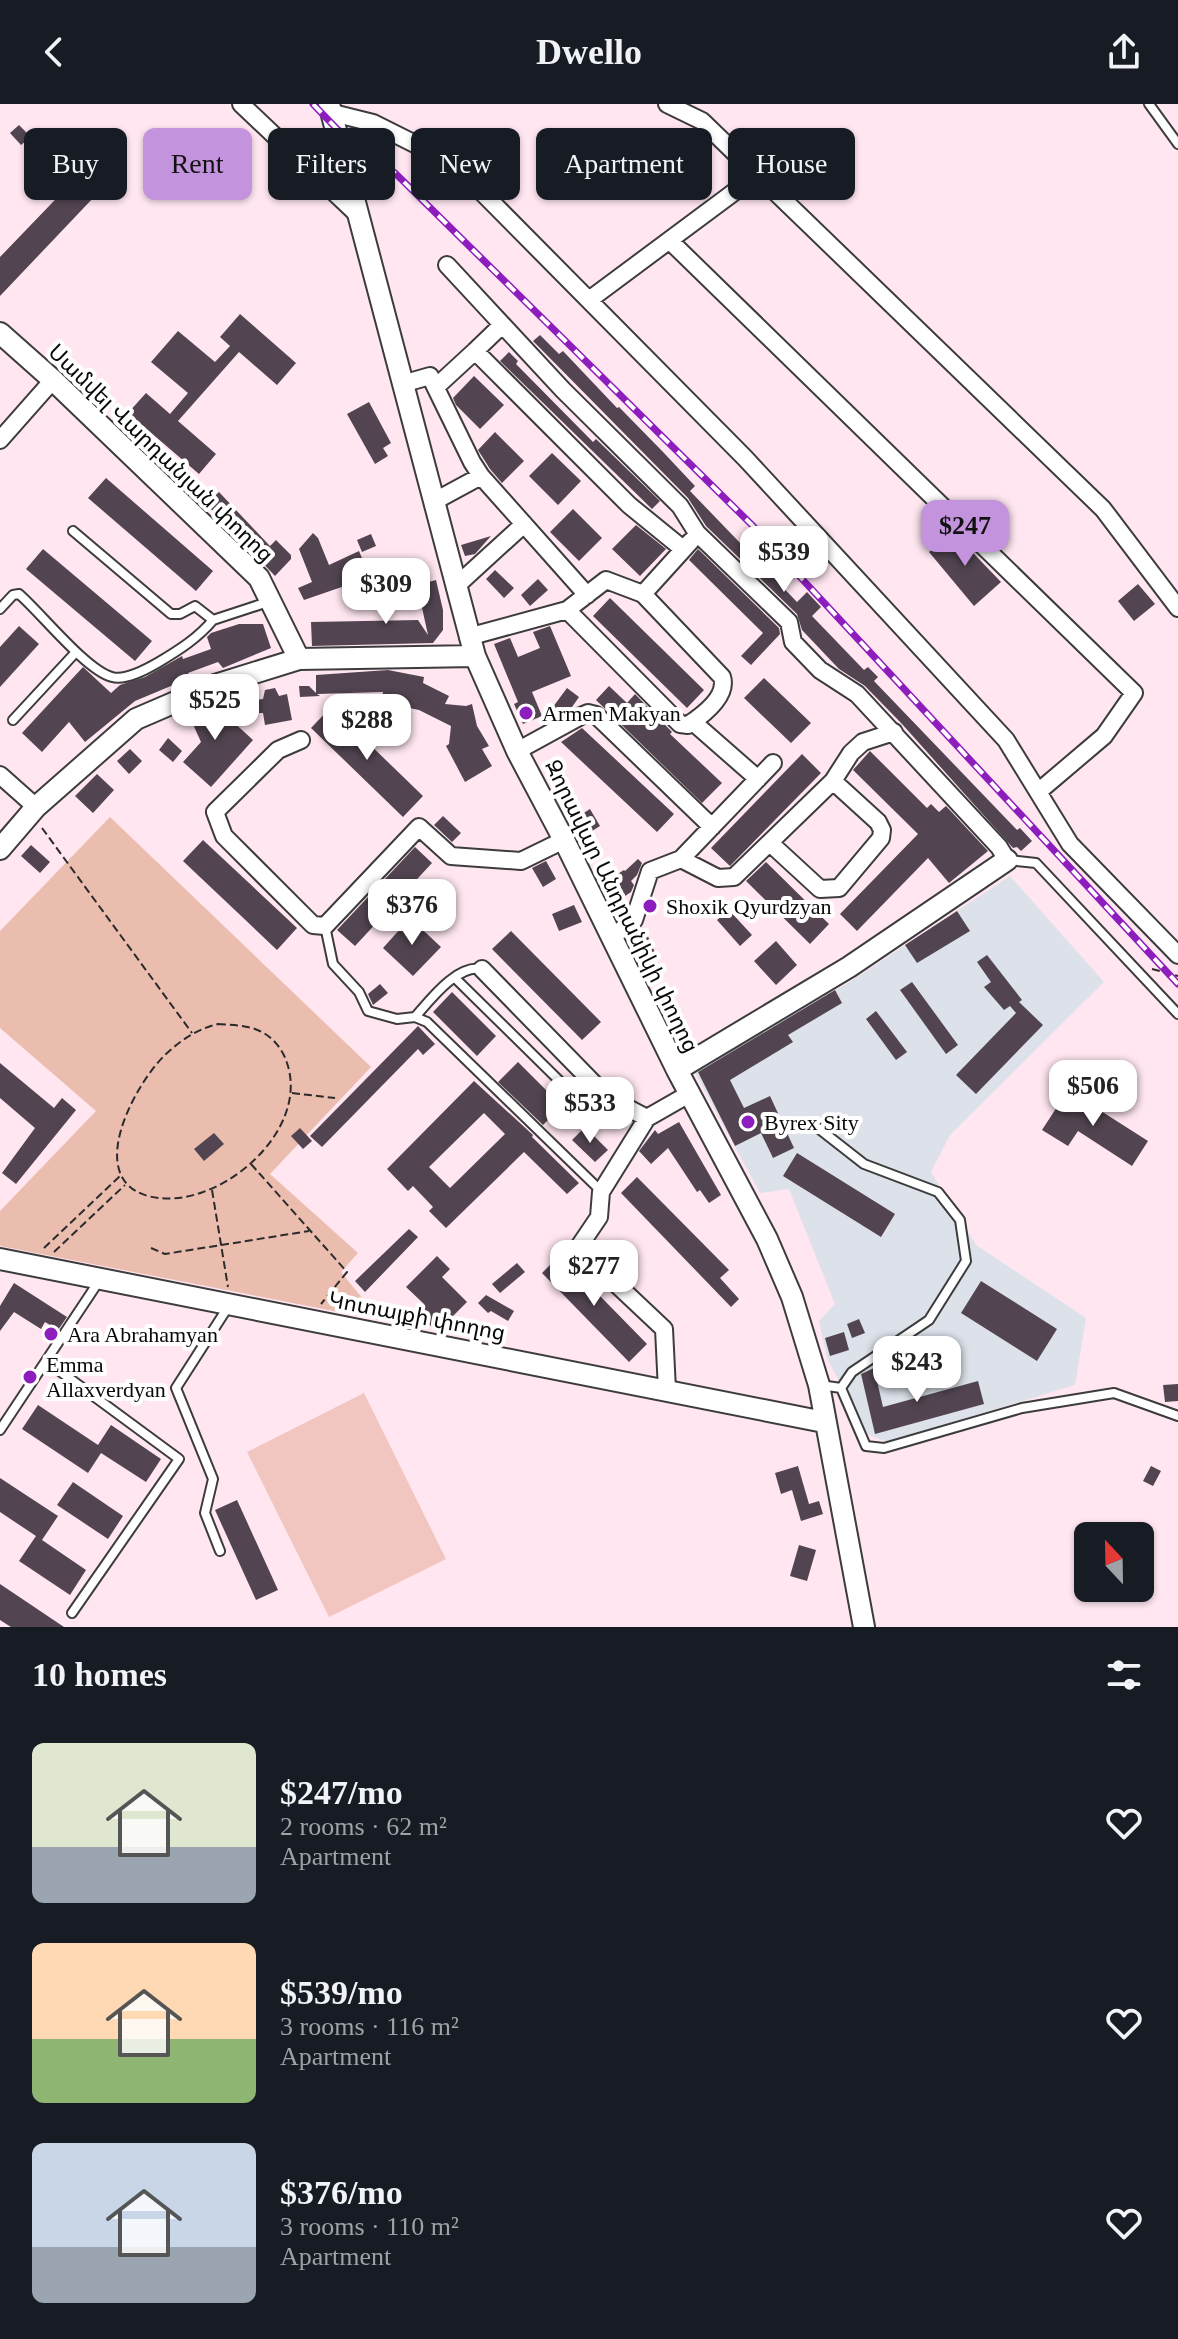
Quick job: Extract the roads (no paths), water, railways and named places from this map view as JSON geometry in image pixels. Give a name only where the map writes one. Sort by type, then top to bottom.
[{"type":"street","points":[[241,104],[358,215]]},
{"type":"street","points":[[667,104],[702,121],[728,147]]},
{"type":"street","points":[[331,109],[373,123],[453,163],[745,458],[1006,740],[1070,844],[1178,955]]},
{"type":"street","name":"Զորավար Անդրանիկի փողոց","points":[[331,109],[472,647],[517,751],[689,1094],[773,1253],[802,1325],[819,1385],[864,1627]]},
{"type":"street","points":[[589,300],[728,197]]},
{"type":"street","points":[[783,200],[1103,509],[1178,608]]},
{"type":"street","points":[[670,241],[1134,693],[1104,736],[1038,792]]},
{"type":"street","points":[[447,265],[680,506],[697,533],[789,622],[793,642],[820,670],[857,694],[999,847],[1007,860],[849,967],[677,1070]]},
{"type":"street","points":[[437,386],[502,325]]},
{"type":"street","name":"Սամվել Վարդանյան փողոց","points":[[0,333],[259,578],[299,659]]},
{"type":"street","points":[[475,351],[629,505],[683,549]]},
{"type":"street","points":[[402,384],[428,375],[437,386],[481,476],[587,595]]},
{"type":"street","points":[[0,440],[53,380]]},
{"type":"street","points":[[433,502],[481,476]]},
{"type":"street","points":[[455,587],[524,524]]},
{"type":"street","points":[[643,594],[697,533]]},
{"type":"street","points":[[0,849],[33,810],[136,719],[215,685],[299,659],[472,647],[567,610],[606,580],[643,594],[722,677],[725,686],[722,694],[693,722],[680,724],[567,610]]},
{"type":"street","points":[[517,751],[581,716],[588,713],[596,715],[712,827]]},
{"type":"street","points":[[693,722],[758,779]]},
{"type":"street","points":[[681,859],[706,873],[726,879],[734,877],[833,781],[851,753],[863,742],[894,732]]},
{"type":"street","points":[[301,740],[278,750],[215,812],[224,836],[313,925],[325,926],[419,827],[451,856],[521,861],[564,840]]},
{"type":"street","points":[[612,937],[634,920],[650,871],[681,859],[773,763]]},
{"type":"street","points":[[0,775],[33,810]]},
{"type":"street","points":[[770,843],[820,889],[839,888],[881,838],[882,830],[878,822],[833,781]]},
{"type":"street","points":[[482,969],[607,1097],[647,1118]]},
{"type":"street","points":[[667,1390],[664,1329],[578,1248],[599,1217],[601,1192],[647,1118],[689,1094]]},
{"type":"street","name":"Կոտայքի փողոց","points":[[0,1259],[824,1422]]},
{"type":"lane","points":[[1149,104],[1178,144]]},
{"type":"lane","points":[[73,531],[171,614],[180,614],[195,606],[213,620]]},
{"type":"lane","points":[[0,609],[13,595],[19,594],[76,652],[111,677],[121,678],[148,669],[203,632],[213,620],[272,600]]},
{"type":"lane","points":[[13,720],[76,652]]},
{"type":"lane","points":[[1007,860],[1036,863],[1178,1014]]},
{"type":"lane","points":[[325,926],[333,964],[359,992],[368,1011],[397,1019],[415,1017],[427,1022],[601,1192]]},
{"type":"lane","points":[[415,1017],[455,978],[466,971],[482,969]]},
{"type":"lane","points":[[455,978],[586,1107],[597,1112],[623,1105]]},
{"type":"lane","points":[[818,1128],[864,1164],[938,1192],[960,1220],[966,1261],[929,1320],[852,1372],[841,1388]]},
{"type":"lane","points":[[0,1430],[101,1277]]},
{"type":"lane","points":[[220,1551],[205,1513],[213,1479],[176,1388],[230,1303]]},
{"type":"lane","points":[[46,1361],[179,1459],[72,1613]]},
{"type":"lane","points":[[819,1385],[841,1388]]},
{"type":"lane","points":[[841,1388],[866,1446],[884,1448],[1022,1408],[1114,1393],[1178,1416]]},
{"type":"railway","points":[[313,104],[337,129],[395,173],[752,525],[1178,984]]},
{"type":"place","name":"Armen Makyan","points":[[526,713]]},
{"type":"place","name":"Shoxik Qyurdzyan","points":[[650,906]]},
{"type":"place","name":"Byrex Sity","points":[[748,1122]]},
{"type":"place","name":"Ara Abrahamyan","points":[[51,1334]]},
{"type":"place","name":"Emma Allaxverdyan","points":[[30,1377]]}]
